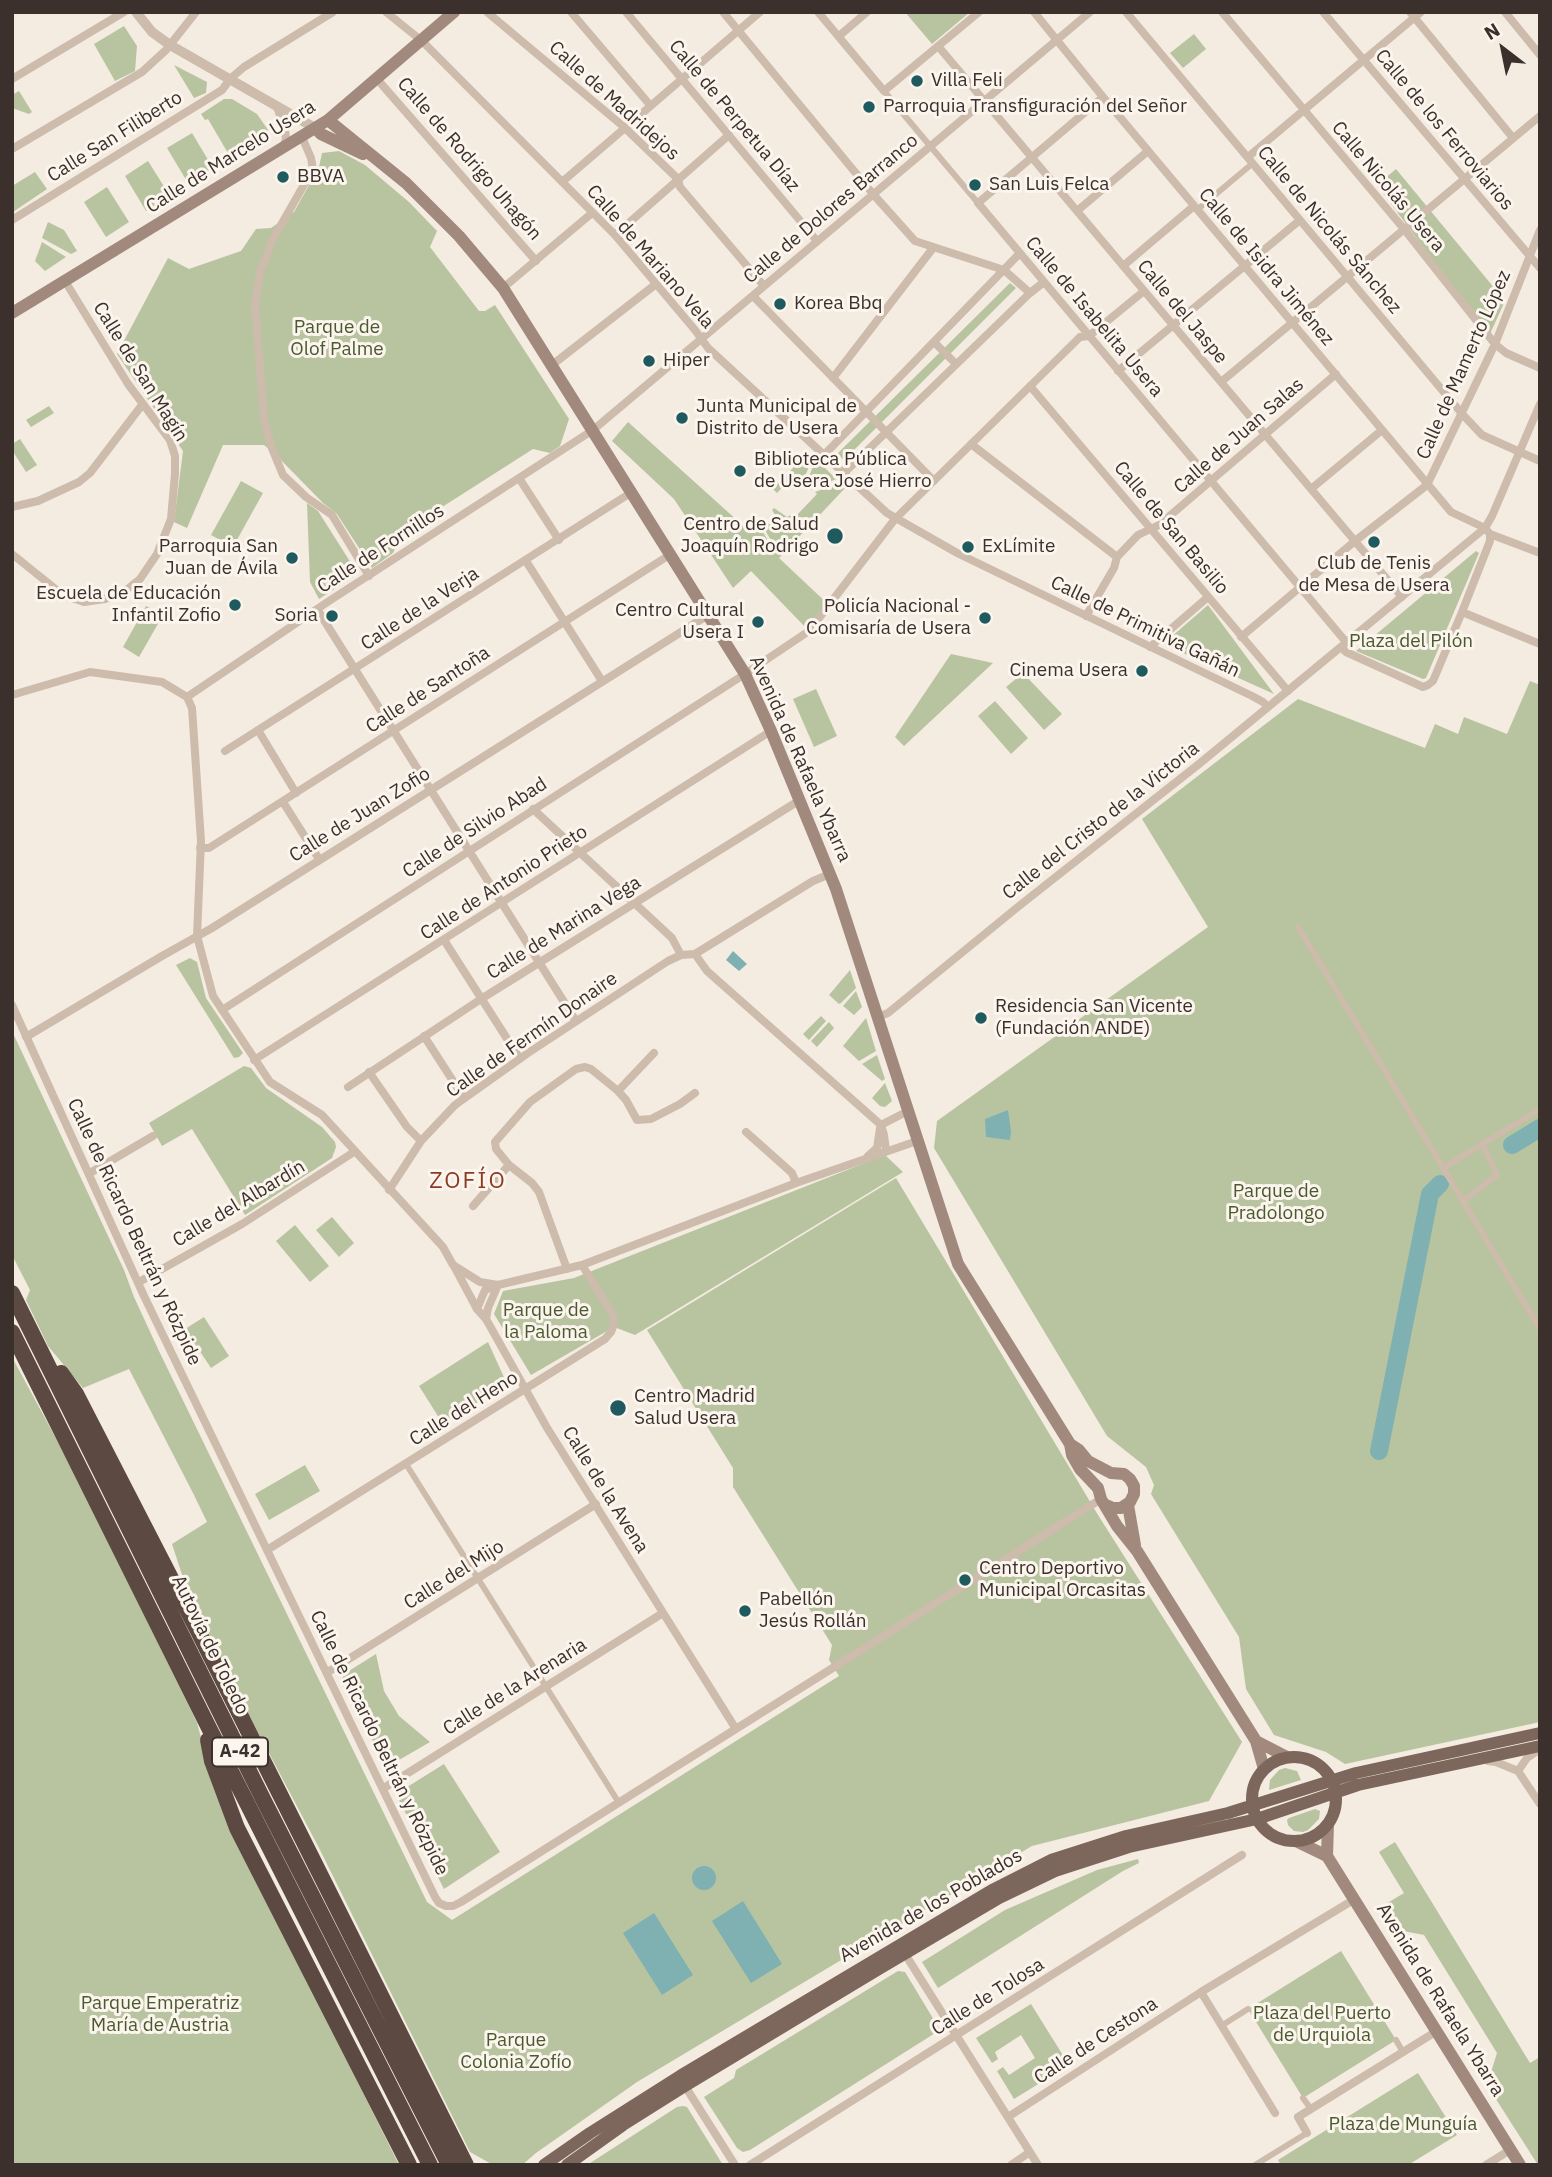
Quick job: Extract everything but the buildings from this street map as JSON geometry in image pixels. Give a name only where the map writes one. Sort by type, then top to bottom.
[{"type":"highway","name":"Autovía de Toledo","points":[[12,1293],[256,1785],[449,2165]]},
{"type":"highway","name":"Autovía de Toledo","points":[[12,1332],[430,2165]]},
{"type":"highway","points":[[34,1338],[76,1394],[466,2165]]},
{"type":"highway","points":[[205,1720],[212,1761],[237,1828],[409,2165]]},
{"type":"main road","name":"Calle de Marcelo Usera","points":[[12,313],[328,120],[454,12]]},
{"type":"main road","name":"Avenida de Rafaela Ybarra","points":[[328,120],[406,183],[453,230],[503,288],[745,674],[830,874],[958,1264],[1070,1444],[1072,1455],[1080,1469],[1102,1498],[1117,1526],[1137,1551],[1256,1741],[1265,1769]]},
{"type":"main road","name":"Avenida de Rafaela Ybarra","points":[[315,128],[321,134],[373,158]]},
{"type":"main road","name":"Avenida de Rafaela Ybarra","points":[[1070,1444],[1088,1461],[1111,1473],[1124,1474],[1130,1479],[1134,1494],[1128,1505],[1137,1551]]},
{"type":"main road","points":[[1111,1473],[1100,1481],[1102,1498],[1113,1508],[1128,1505]]},
{"type":"main road","name":"Avenida de los Poblados","points":[[567,2165],[614,2131],[994,1889],[1051,1860],[1126,1836],[1228,1814],[1332,1779],[1540,1733]]},
{"type":"main road","name":"Avenida de Rafaela Ybarra","points":[[1256,1741],[1287,1758],[1305,1758],[1321,1766],[1332,1779]]},
{"type":"main road","name":"Avenida de los Poblados","points":[[544,2165],[670,2082],[900,1951],[1055,1871],[1129,1847],[1257,1819],[1358,1785],[1540,1747]]},
{"type":"main road","points":[[1287,1758],[1265,1769],[1253,1792],[1252,1805],[1257,1819],[1267,1831],[1280,1839],[1308,1839],[1328,1824],[1335,1810],[1336,1793],[1332,1779]]},
{"type":"main road","points":[[1296,1841],[1327,1856],[1328,1824]]},
{"type":"main road","name":"Avenida de Rafaela Ybarra","points":[[1327,1856],[1520,2165]]},
{"type":"street","points":[[12,79],[124,12]]},
{"type":"street","points":[[136,12],[152,32],[170,45],[315,128]]},
{"type":"street","points":[[12,149],[142,72],[170,45],[196,12]]},
{"type":"street","name":"Calle San Filiberto","points":[[12,220],[222,90],[244,66],[333,12]]},
{"type":"street","name":"Calle de Mariano Vela","points":[[386,12],[422,41],[615,235],[708,348],[895,519]]},
{"type":"street","name":"Calle de Madridejos","points":[[487,12],[624,127],[678,179],[680,187],[764,286]]},
{"type":"street","points":[[571,12],[650,105]]},
{"type":"street","name":"Calle de Perpetua Díaz","points":[[626,12],[817,241]]},
{"type":"street","points":[[723,12],[915,241],[1004,270],[1030,293]]},
{"type":"street","points":[[562,182],[760,12]]},
{"type":"street","name":"Calle de Isabelita Usera","points":[[818,12],[1344,644]]},
{"type":"street","points":[[839,36],[867,12]]},
{"type":"street","points":[[884,91],[979,12]]},
{"type":"street","name":"Calle de Isidra Jiménez","points":[[1034,12],[1427,485],[1451,512],[1487,531]]},
{"type":"street","name":"Calle de Dolores Barranco","points":[[593,430],[1090,12]]},
{"type":"street","name":"Calle de Nicolás Sánchez","points":[[1126,12],[1463,415],[1482,435],[1519,453]]},
{"type":"street","name":"Calle Nicolás Usera","points":[[1222,12],[1404,229],[1495,344],[1506,353],[1540,368]]},
{"type":"street","name":"Calle de los Ferroviarios","points":[[1323,12],[1540,268]]},
{"type":"street","points":[[1505,12],[1540,55]]},
{"type":"street","points":[[1123,266],[1196,208],[1415,14],[1513,138]]},
{"type":"street","name":"Calle del Jaspe","points":[[938,47],[1402,597]]},
{"type":"street","name":"Calle de Rodrigo Uhagón","points":[[377,79],[536,261]]},
{"type":"street","points":[[978,203],[1102,97]]},
{"type":"street","points":[[276,104],[285,130],[286,139],[282,149]]},
{"type":"street","points":[[1221,382],[1540,116]]},
{"type":"street","points":[[615,235],[729,135]]},
{"type":"street","points":[[302,137],[313,169],[273,239],[260,272],[255,304],[264,419],[271,446],[283,474],[306,497],[332,515],[369,576]]},
{"type":"street","points":[[1077,211],[1148,150]]},
{"type":"street","points":[[503,288],[592,213]]},
{"type":"street","points":[[1118,371],[1300,220]]},
{"type":"street","name":"Calle de Mamerto López","points":[[1241,637],[1355,541],[1427,485],[1495,344],[1540,230]]},
{"type":"street","points":[[833,378],[933,248]]},
{"type":"street","points":[[823,456],[1020,253]]},
{"type":"street","name":"Calle de San Magín","points":[[12,554],[63,595],[85,602],[105,599],[125,591],[140,579],[157,554],[171,519],[175,456],[170,440],[142,405],[65,281]]},
{"type":"street","points":[[843,474],[1044,282]]},
{"type":"street","points":[[552,365],[656,284]]},
{"type":"street","name":"Calle de Silvio Abad","points":[[222,1010],[809,631],[895,519],[1080,337],[1089,336],[1144,291]]},
{"type":"street","points":[[753,296],[934,481]]},
{"type":"street","points":[[934,342],[956,364]]},
{"type":"street","name":"Calle de Juan Salas","points":[[1086,616],[1114,568],[1117,556],[1138,535],[1151,530],[1336,374]]},
{"type":"street","name":"Calle de San Basilio","points":[[1030,386],[1287,691]]},
{"type":"street","name":"Calle del Cristo de la Victoria","points":[[878,1017],[888,1013],[1487,531],[1540,404]]},
{"type":"street","points":[[12,507],[38,501],[79,482],[90,473],[142,405]]},
{"type":"street","name":"Calle de Fornillos","points":[[187,696],[593,430]]},
{"type":"street","points":[[1311,489],[1382,430]]},
{"type":"street","points":[[971,444],[1117,556]]},
{"type":"street","points":[[1519,453],[1540,461]]},
{"type":"street","points":[[519,478],[559,540]]},
{"type":"street","name":"Calle de la Verja","points":[[225,751],[632,492]]},
{"type":"street","name":"Calle de Primitiva Gañán","points":[[895,519],[959,554],[1263,702],[1268,707]]},
{"type":"street","points":[[1487,531],[1540,553]]},
{"type":"street","name":"Calle del Cristo de la Victoria","points":[[1344,644],[1346,652],[1423,687],[1433,681],[1490,541],[1487,531]]},
{"type":"street","name":"Calle de Santoña","points":[[200,848],[209,848],[283,802],[671,554]]},
{"type":"street","points":[[526,561],[602,681]]},
{"type":"street","points":[[1150,647],[1208,597]]},
{"type":"street","points":[[317,609],[576,1021]]},
{"type":"street","points":[[1462,612],[1540,644]]},
{"type":"street","name":"Calle de Juan Zofio","points":[[26,1037],[212,928],[708,615]]},
{"type":"street","points":[[12,695],[90,672],[162,682],[187,696]]},
{"type":"street","name":"Calle de la Avena","points":[[187,696],[192,708],[200,848],[197,936],[213,996],[270,1082],[322,1115],[443,1247],[524,1390],[736,1729]]},
{"type":"street","points":[[258,730],[296,793]]},
{"type":"street","name":"Calle de Antonio Prieto","points":[[254,1060],[771,731]]},
{"type":"street","name":"Calle de Marina Vega","points":[[348,1087],[424,1035],[800,800]]},
{"type":"street","points":[[283,802],[319,859]]},
{"type":"street","points":[[533,809],[673,938],[681,955],[695,954],[813,881],[830,874]]},
{"type":"street","points":[[1298,927],[1540,1329]]},
{"type":"street","points":[[444,940],[520,1059]]},
{"type":"street","points":[[695,954],[707,971],[881,1125],[886,1151]]},
{"type":"street","name":"Calle de Fermín Donaire","points":[[389,1190],[421,1141],[464,1098],[576,1021],[681,955]]},
{"type":"street","name":"Calle de Ricardo Beltrán y Rózpide","points":[[12,1005],[139,1282],[439,1903],[453,1906],[461,1902],[1102,1498]]},
{"type":"street","points":[[424,1035],[464,1098]]},
{"type":"street","points":[[618,1091],[654,1054]]},
{"type":"street","points":[[567,1269],[539,1192],[532,1183],[509,1166],[496,1149],[495,1142],[530,1102],[576,1069],[584,1067],[592,1069],[618,1091],[636,1120],[651,1119],[695,1093]]},
{"type":"street","points":[[369,1072],[407,1126],[421,1141]]},
{"type":"street","points":[[1443,1168],[1540,1109]]},
{"type":"street","points":[[881,1125],[908,1111]]},
{"type":"street","points":[[866,1158],[877,1148],[881,1125]]},
{"type":"street","points":[[746,1132],[792,1173],[796,1183]]},
{"type":"street","points":[[90,1173],[153,1136]]},
{"type":"street","points":[[477,1309],[485,1290],[498,1285],[582,1265],[796,1183],[917,1141]]},
{"type":"street","points":[[1463,1201],[1497,1175],[1482,1143]]},
{"type":"street","name":"Calle del Albardín","points":[[139,1282],[242,1224],[354,1152]]},
{"type":"street","points":[[473,1206],[509,1166]]},
{"type":"street","points":[[453,1265],[480,1282],[498,1285]]},
{"type":"street","name":"Calle del Heno","points":[[267,1550],[605,1339],[614,1324],[613,1315],[582,1265]]},
{"type":"street","points":[[486,1319],[498,1285]]},
{"type":"street","points":[[406,1464],[620,1803]]},
{"type":"street","name":"Calle del Mijo","points":[[328,1672],[596,1504]]},
{"type":"street","name":"Calle de la Arenaria","points":[[384,1788],[663,1613]]},
{"type":"street","points":[[1503,1741],[1514,1751],[1540,1804]]},
{"type":"street","points":[[1521,1768],[1527,1758],[1540,1747]]},
{"type":"street","points":[[1478,1759],[1521,1768]]},
{"type":"street","name":"Calle de Tolosa","points":[[750,2165],[1242,1855]]},
{"type":"street","name":"Calle de Cestona","points":[[1008,2117],[1201,1993],[1355,1899]]},
{"type":"street","points":[[900,1951],[957,2035],[1038,2165]]},
{"type":"street","points":[[1201,1993],[1275,2113]]},
{"type":"street","points":[[1221,2026],[1248,2009]]},
{"type":"street","points":[[1255,2165],[1307,2133],[1298,2117],[1437,2031]]},
{"type":"street","points":[[1396,2040],[1404,2052]]},
{"type":"street","points":[[685,2086],[736,2165]]},
{"type":"street","points":[[1304,2098],[1311,2109]]},
{"type":"street","points":[[1486,2165],[1510,2150]]},
{"type":"street","points":[[1011,2165],[1030,2152]]},
{"type":"green space","points":[[905,12],[970,12],[932,44]]},
{"type":"green space","points":[[124,26],[137,46],[135,71],[115,81],[94,44]]},
{"type":"green space","points":[[1194,34],[1206,49],[1183,68],[1170,53]]},
{"type":"green space","points":[[174,65],[207,82],[206,93],[194,98]]},
{"type":"green space","points":[[19,91],[32,112],[29,114],[12,108],[12,95]]},
{"type":"green space","points":[[224,99],[232,99],[257,114],[268,130],[267,139],[232,160],[208,119],[205,120],[201,114]]},
{"type":"green space","points":[[192,133],[213,168],[188,183],[167,148]]},
{"type":"green space","name":"Parque de Olof Palme","points":[[339,151],[365,165],[409,202],[437,231],[430,247],[479,311],[485,311],[495,305],[569,419],[560,446],[550,453],[533,449],[403,532],[393,553],[372,568],[337,514],[264,445],[223,445],[187,528],[174,522],[183,451],[117,354],[168,258],[189,269],[241,251],[256,229],[271,228],[294,212],[319,167],[322,153]]},
{"type":"green space","points":[[148,161],[170,196],[146,211],[125,176]]},
{"type":"green space","points":[[1396,169],[1505,301],[1489,336],[1377,185]]},
{"type":"green space","points":[[35,172],[47,189],[13,212],[12,186]]},
{"type":"green space","points":[[107,187],[129,222],[106,237],[84,202]]},
{"type":"green space","points":[[48,222],[64,230],[77,251],[71,254],[42,238]]},
{"type":"green space","points":[[42,242],[66,257],[45,271],[35,261]]},
{"type":"green space","points":[[1010,283],[1016,288],[844,460],[837,454]]},
{"type":"green space","points":[[49,406],[54,413],[31,427],[26,420]]},
{"type":"green space","points":[[628,422],[749,531],[757,522],[767,539],[768,548],[772,542],[761,523],[764,520],[777,530],[784,529],[772,510],[774,508],[787,517],[793,514],[796,516],[817,494],[815,492],[843,482],[847,486],[779,558],[830,606],[809,631],[751,571],[733,588],[674,499],[612,441]]},
{"type":"green space","points":[[20,439],[37,465],[26,472],[12,450],[12,444]]},
{"type":"green space","points":[[808,452],[813,457],[803,481],[795,474],[777,493],[773,489]]},
{"type":"green space","points":[[816,459],[836,479],[812,490],[806,484]]},
{"type":"green space","points":[[241,481],[263,493],[233,547],[211,535]]},
{"type":"green space","points":[[307,503],[318,511],[356,571],[353,577],[319,599],[310,582]]},
{"type":"green space","name":"Plaza del Pilón","points":[[1476,551],[1479,553],[1426,678],[1356,651]]},
{"type":"green space","points":[[1208,605],[1274,694],[1163,644]]},
{"type":"green space","points":[[146,606],[163,615],[139,657],[123,647]]},
{"type":"green space","points":[[951,654],[993,663],[904,746],[895,737]]},
{"type":"green space","points":[[1023,673],[1062,714],[1044,730],[1006,687]]},
{"type":"green space","name":"Parque de Pradolongo","points":[[1530,681],[1540,685],[1540,1722],[1345,1764],[1326,1752],[1274,1735],[1246,1689],[1239,1637],[1151,1494],[1154,1485],[1146,1467],[1107,1436],[934,1148],[937,1121],[1208,927],[1142,819],[1298,699],[1425,748],[1435,724],[1458,734],[1464,717],[1507,734]]},
{"type":"green space","points":[[816,689],[837,736],[814,747],[793,699]]},
{"type":"green space","points":[[995,701],[1028,738],[1011,754],[978,716]]},
{"type":"green space","points":[[190,958],[197,962],[206,998],[243,1053],[239,1057],[234,1058],[176,965]]},
{"type":"green space","points":[[850,970],[856,988],[839,1004],[829,995]]},
{"type":"green space","points":[[856,991],[862,1007],[854,1015],[843,1006]]},
{"type":"green space","points":[[821,1016],[826,1021],[809,1040],[803,1034]]},
{"type":"green space","points":[[866,1018],[876,1051],[859,1061],[843,1046]]},
{"type":"green space","points":[[829,1022],[834,1028],[817,1047],[811,1041]]},
{"type":"green space","name":"Centro Deportivo Municipal Orcasitas","points":[[12,1031],[158,1349],[427,1902],[452,1920],[839,1676],[829,1660],[832,1645],[733,1487],[733,1468],[647,1330],[896,1178],[1098,1515],[1242,1742],[1209,1801],[1032,1846],[637,2082],[522,2165],[493,2165],[470,2152],[319,1848],[211,1643],[188,1593],[172,1544],[207,1522],[129,1369],[83,1388],[48,1346],[26,1300],[30,1290],[12,1255]]},
{"type":"green space","points":[[877,1055],[885,1079],[882,1081],[862,1064]]},
{"type":"green space","points":[[244,1066],[251,1068],[266,1088],[322,1127],[336,1147],[332,1158],[245,1215],[192,1129],[162,1146],[149,1123]]},
{"type":"green space","points":[[885,1083],[892,1101],[885,1107],[872,1098]]},
{"type":"green space","name":"Parque de la Paloma","points":[[885,1155],[903,1172],[635,1335],[614,1327],[531,1375],[494,1314],[503,1291],[574,1278]]},
{"type":"green space","points":[[332,1217],[354,1243],[339,1257],[316,1230]]},
{"type":"green space","points":[[295,1225],[329,1266],[310,1282],[276,1241]]},
{"type":"green space","points":[[204,1317],[229,1356],[211,1368],[185,1329]]},
{"type":"green space","points":[[488,1342],[507,1384],[443,1424],[419,1386]]},
{"type":"green space","name":"Parque Emperatriz María de Austria","points":[[12,1357],[73,1470],[190,1708],[230,1825],[399,2165],[12,2165]]},
{"type":"green space","points":[[305,1465],[320,1491],[269,1520],[255,1494]]},
{"type":"green space","points":[[376,1654],[384,1691],[399,1716],[430,1742],[387,1767],[343,1686],[342,1679],[344,1674]]},
{"type":"green space","points":[[444,1764],[500,1852],[444,1889],[396,1794]]},
{"type":"green space","points":[[1285,1768],[1297,1771],[1301,1780],[1269,1790],[1270,1780],[1279,1770]]},
{"type":"green space","points":[[1315,1809],[1320,1811],[1319,1819],[1308,1830],[1294,1831],[1288,1825],[1289,1818]]},
{"type":"green space","points":[[1395,1842],[1530,2063],[1540,2057],[1540,2165],[1487,2085],[1497,2053],[1424,1935],[1398,1930],[1384,1905],[1404,1893],[1379,1852]]},
{"type":"green space","points":[[1138,1859],[1139,1863],[938,1988],[922,1962],[1005,1910],[1097,1870]]},
{"type":"green space","name":"Plaza del Puerto de Urquiola","points":[[1341,1951],[1396,2040],[1303,2098],[1248,2009]]},
{"type":"green space","points":[[898,1971],[905,1972],[940,2030],[750,2150],[743,2152],[737,2148],[704,2097],[734,2078],[736,2070]]},
{"type":"green space","points":[[1031,2004],[1069,2065],[1014,2099],[997,2071],[1003,2067],[1009,2075],[1035,2058],[1021,2035],[995,2052],[998,2059],[992,2063],[976,2038]]},
{"type":"green space","name":"Plaza de Munguía","points":[[1418,2073],[1457,2135],[1408,2165],[1281,2165],[1278,2160]]},
{"type":"green space","points":[[677,2107],[687,2107],[723,2165],[587,2165]]},
{"type":"water","points":[[733,951],[747,964],[739,971],[726,960]]},
{"type":"water","points":[[1008,1110],[1010,1140],[986,1137],[985,1119]]},
{"type":"water","points":[[704,1866],[713,1869],[716,1878],[713,1887],[704,1890],[695,1887],[692,1878],[695,1869]]},
{"type":"water","points":[[743,1901],[782,1964],[751,1983],[712,1921]]},
{"type":"water","points":[[654,1913],[693,1975],[662,1995],[623,1933]]},
{"type":"waterway","points":[[1512,1145],[1540,1128]]},
{"type":"waterway","points":[[1379,1451],[1430,1194],[1440,1184]]},
{"type":"place","name":"Villa Feli","points":[[917,81]]},
{"type":"place","name":"Parroquia Transfiguración del Señor","points":[[869,107]]},
{"type":"place","name":"BBVA","points":[[283,177]]},
{"type":"place","name":"San Luis Felca","points":[[975,185]]},
{"type":"place","name":"Korea Bbq","points":[[780,304]]},
{"type":"place","name":"Hiper","points":[[649,361]]},
{"type":"place","name":"Junta Municipal de Distrito de Usera","points":[[682,418]]},
{"type":"place","name":"Biblioteca Pública de Usera José Hierro","points":[[740,471]]},
{"type":"place","name":"Centro de Salud Joaquín Rodrigo","points":[[835,536]]},
{"type":"place","name":"Club de Tenis de Mesa de Usera","points":[[1374,542]]},
{"type":"place","name":"ExLímite","points":[[968,547]]},
{"type":"place","name":"Parroquia San Juan de Ávila","points":[[292,558]]},
{"type":"place","name":"Escuela de Educación Infantil Zofio","points":[[235,605]]},
{"type":"place","name":"Soria","points":[[332,616]]},
{"type":"place","name":"Policía Nacional - Comisaría de Usera","points":[[985,618]]},
{"type":"place","name":"Centro Cultural Usera I","points":[[758,622]]},
{"type":"place","name":"Cinema Usera","points":[[1142,671]]},
{"type":"place","name":"Residencia San Vicente (Fundación ANDE)","points":[[981,1018]]},
{"type":"place","name":"Centro Madrid Salud Usera","points":[[618,1408]]},
{"type":"place","name":"Centro Deportivo Municipal Orcasitas","points":[[965,1580]]},
{"type":"place","name":"Pabellón Jesús Rollán","points":[[745,1611]]},
{"type":"district","name":"ZOFÍO","points":[[468,1181]]},
{"type":"park label","name":"Parque Colonia Zofío","points":[[516,2052]]}]
